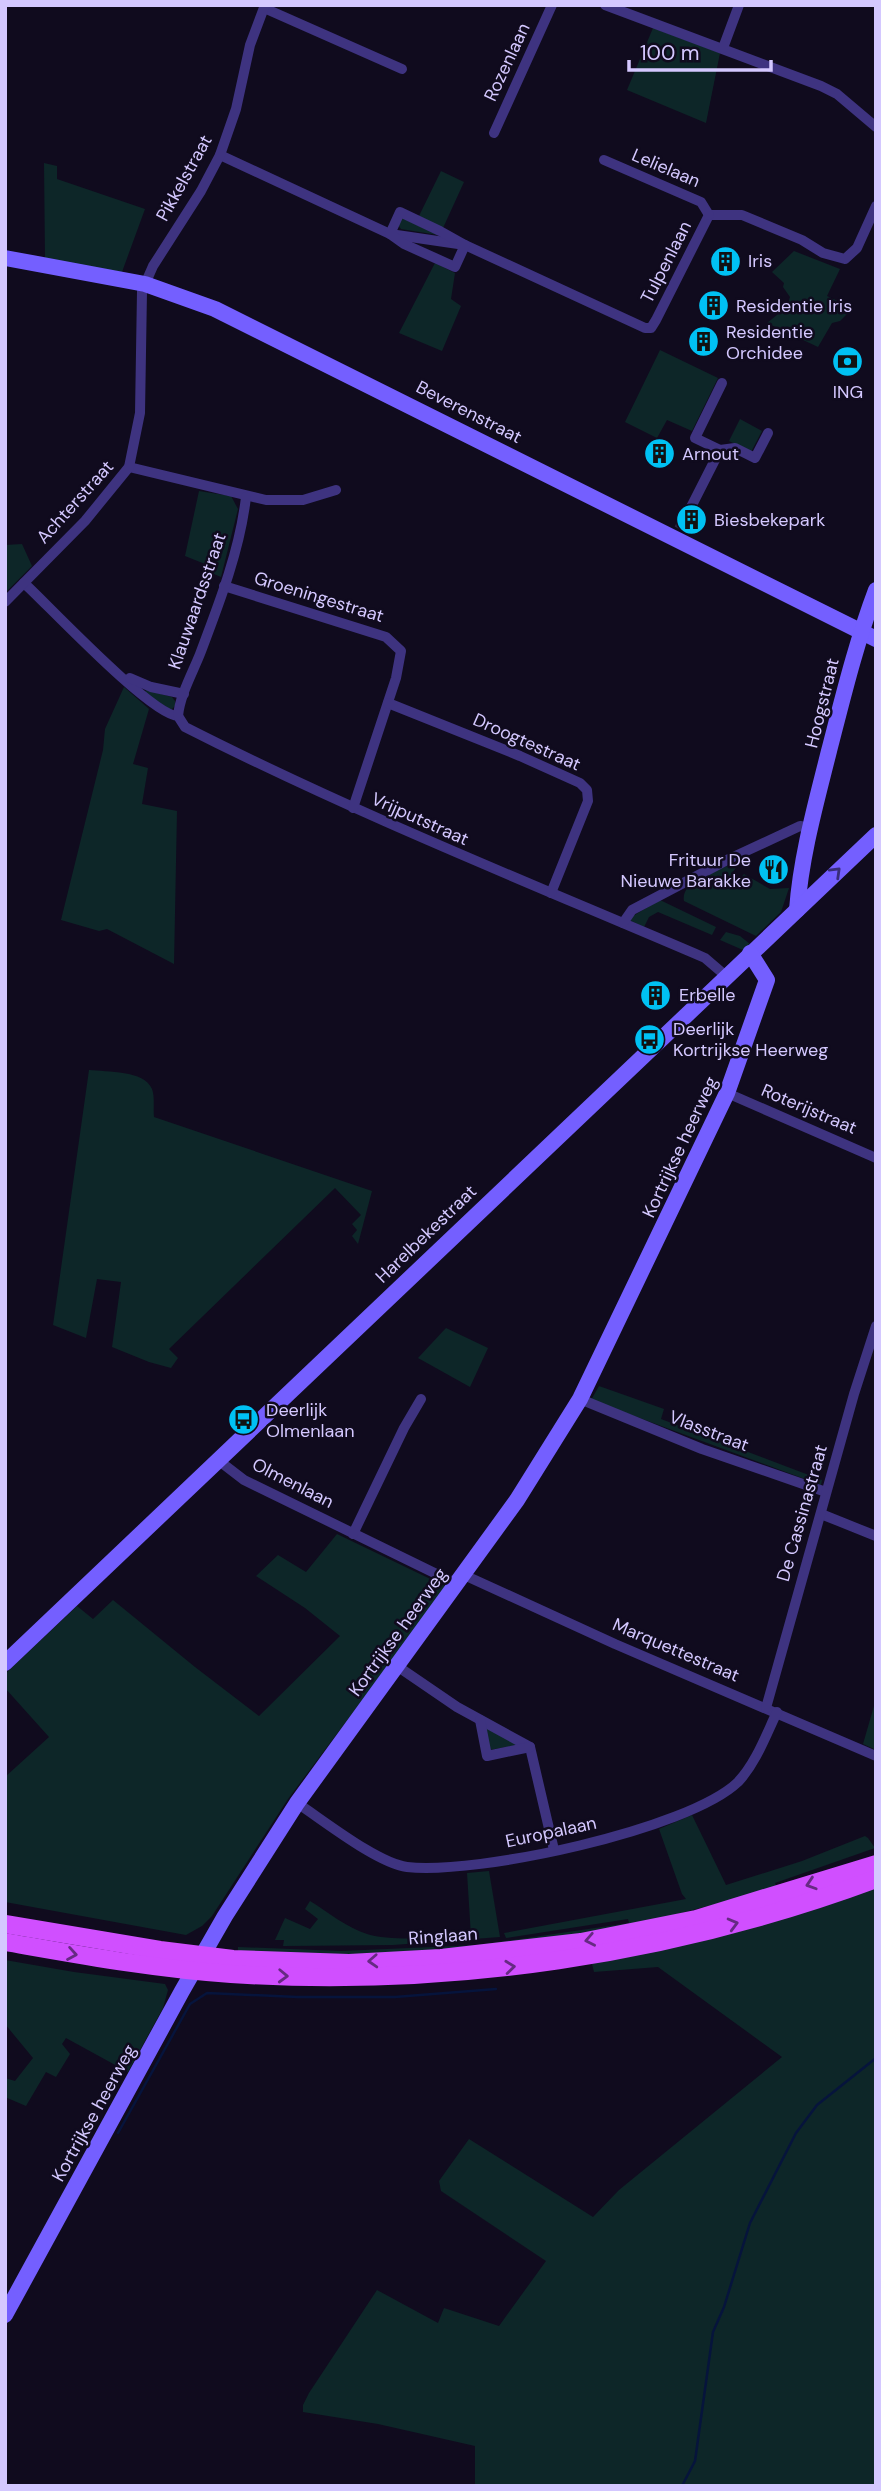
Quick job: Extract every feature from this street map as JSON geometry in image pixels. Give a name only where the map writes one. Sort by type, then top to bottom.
[{"type":"main road","name":"Ringlaan","points":[[5,1942],[157,1968],[198,1963],[349,1963],[441,1958],[581,1942],[696,1919],[876,1864]]},
{"type":"main road","name":"Ringlaan","points":[[5,1924],[198,1963],[297,1977],[395,1976],[537,1964],[685,1936],[817,1900],[876,1879]]},
{"type":"street","name":"Rozenlaan","points":[[494,133],[552,5]]},
{"type":"street","points":[[605,5],[821,86],[837,94],[876,127]]},
{"type":"street","points":[[723,48],[739,5]]},
{"type":"street","points":[[264,6],[402,69]]},
{"type":"street","name":"Pikkelstraat","points":[[145,284],[220,155],[236,109],[250,45],[264,6]]},
{"type":"street","name":"Tulpenlaan","points":[[220,155],[455,267],[465,245]]},
{"type":"street","name":"Lelielaan","points":[[604,160],[701,202],[709,215]]},
{"type":"street","name":"Tulpenlaan","points":[[390,234],[400,212],[645,328],[651,327],[709,215],[742,215],[802,240],[823,253],[845,259],[857,248],[876,206]]},
{"type":"street","name":"Tulpenlaan","points":[[390,234],[465,245]]},
{"type":"street","name":"Beverenstraat","points":[[5,258],[145,284],[215,309],[677,533],[876,639]]},
{"type":"street","name":"Achterstraat","points":[[5,602],[85,521],[129,467],[139,413],[140,301],[145,284]]},
{"type":"street","points":[[723,383],[695,438],[720,450],[735,448],[755,458],[768,433]]},
{"type":"street","points":[[689,510],[720,450]]},
{"type":"street","points":[[129,467],[246,497],[289,502],[337,490]]},
{"type":"street","name":"Klauwaardsstraat","points":[[178,716],[224,586],[246,497]]},
{"type":"street","name":"Vrijputstraat","points":[[24,583],[156,707],[170,716],[178,716],[185,727],[353,808],[705,958],[726,976]]},
{"type":"street","name":"Groeningestraat","points":[[224,586],[386,637],[401,651],[401,662],[353,808]]},
{"type":"street","name":"Hoogstraat","points":[[797,910],[810,828],[860,631],[876,590]]},
{"type":"street","name":"Vrijputstraat","points":[[115,670],[151,687],[184,694]]},
{"type":"street","name":"Droogtestraat","points":[[388,703],[520,756],[580,783],[587,790],[589,801],[551,894]]},
{"type":"street","points":[[623,923],[632,910],[729,859],[800,826],[810,828]]},
{"type":"street","name":"Harelbekestraat","points":[[5,1663],[876,835]]},
{"type":"street","name":"Kortrijkse heerweg","points":[[5,2315],[198,1963],[297,1803],[524,1490],[580,1399],[727,1093],[767,980],[750,953]]},
{"type":"street","name":"Roterijstraat","points":[[727,1093],[876,1158]]},
{"type":"street","name":"De Cassinastraat","points":[[772,1710],[826,1492],[875,1328]]},
{"type":"street","points":[[353,1534],[404,1428],[421,1399]]},
{"type":"street","name":"Vlasstraat","points":[[580,1399],[702,1449],[826,1492]]},
{"type":"street","name":"Olmenlaan","points":[[218,1460],[244,1480],[353,1534],[460,1579]]},
{"type":"street","points":[[821,1514],[876,1536]]},
{"type":"street","name":"Marquettestraat","points":[[460,1579],[876,1756]]},
{"type":"street","points":[[397,1666],[457,1707],[530,1747],[554,1850]]},
{"type":"street","name":"Europalaan","points":[[297,1803],[386,1860],[405,1867],[491,1863],[629,1833],[719,1796],[738,1781],[755,1758],[772,1710]]},
{"type":"street","points":[[480,1720],[487,1756],[530,1747]]},
{"type":"green space","points":[[653,28],[720,53],[706,123],[627,90]]},
{"type":"green space","points":[[44,163],[57,166],[57,179],[145,209],[122,272],[45,259]]},
{"type":"green space","points":[[441,171],[464,182],[443,228],[419,216]]},
{"type":"green space","points":[[402,218],[438,235],[401,229],[398,225]]},
{"type":"green space","points":[[794,251],[840,269],[827,296],[853,308],[840,321],[832,323],[818,347],[767,323],[787,307],[790,297],[783,287],[784,283],[772,272]]},
{"type":"green space","points":[[435,263],[455,273],[451,299],[461,306],[442,351],[399,333]]},
{"type":"green space","points":[[660,350],[718,378],[692,431],[667,420],[657,438],[625,422]]},
{"type":"green space","points":[[740,419],[762,431],[751,452],[729,441]]},
{"type":"green space","points":[[199,491],[231,496],[238,509],[221,577],[209,572],[210,566],[185,556]]},
{"type":"green space","points":[[22,544],[32,566],[5,593],[5,545]]},
{"type":"green space","points":[[124,687],[149,709],[133,764],[148,768],[142,804],[177,811],[174,964],[107,929],[99,931],[61,920],[103,750],[105,729]]},
{"type":"green space","points":[[146,690],[172,697],[175,706],[171,710],[145,693]]},
{"type":"green space","points":[[730,865],[736,868],[731,874],[738,881],[744,874],[770,889],[789,888],[781,912],[756,936],[684,901],[687,888],[693,883]]},
{"type":"green space","points":[[660,900],[716,927],[712,935],[658,912],[649,917],[644,927],[631,921],[631,917]]},
{"type":"green space","points":[[726,932],[740,936],[750,944],[743,950],[720,940]]},
{"type":"green space","points":[[89,1070],[124,1073],[148,1083],[153,1092],[154,1117],[372,1191],[358,1244],[352,1236],[357,1230],[352,1224],[361,1215],[335,1188],[169,1349],[178,1358],[171,1368],[112,1347],[121,1282],[97,1279],[86,1338],[53,1325]]},
{"type":"green space","points":[[446,1328],[488,1348],[470,1387],[418,1358]]},
{"type":"green space","points":[[599,1386],[664,1409],[661,1419],[822,1480],[821,1485],[591,1400]]},
{"type":"green space","points":[[337,1534],[447,1587],[288,1799],[212,1916],[202,1926],[186,1935],[5,1902],[5,1777],[49,1737],[5,1688],[5,1674],[77,1606],[93,1619],[113,1600],[259,1716],[340,1636],[305,1608],[256,1576],[278,1555],[306,1572]]},
{"type":"green space","points":[[876,1699],[876,1750],[863,1744]]},
{"type":"green space","points":[[485,1727],[518,1745],[489,1750]]},
{"type":"green space","points":[[692,1815],[726,1885],[802,1861],[865,1836],[875,1848],[775,1883],[777,1888],[631,1926],[478,1948],[342,1955],[238,1951],[238,1947],[341,1951],[478,1945],[629,1923],[628,1919],[506,1938],[504,1933],[686,1899],[659,1829]]},
{"type":"green space","points":[[489,1871],[500,1937],[393,1945],[283,1946],[284,1940],[275,1940],[285,1918],[310,1929],[318,1919],[305,1909],[310,1901],[352,1928],[367,1934],[390,1938],[471,1936],[467,1873]]},
{"type":"green space","points":[[876,1884],[876,2486],[475,2486],[475,2446],[378,2424],[303,2412],[303,2405],[309,2393],[377,2290],[438,2323],[444,2308],[499,2326],[546,2261],[441,2191],[439,2181],[469,2139],[593,2217],[619,2190],[782,2057],[658,1967],[594,1972],[591,1960]]},
{"type":"green space","points":[[5,1960],[165,1984],[168,1990],[163,2008],[128,2072],[66,2038],[62,2044],[70,2054],[56,2077],[46,2072],[26,2106],[5,2097],[5,2078],[15,2081],[33,2058],[5,2024]]},
{"type":"waterway","points":[[118,2133],[190,2004],[207,1993],[395,1997],[496,1989]]},
{"type":"waterway","points":[[682,2486],[695,2461],[713,2332],[724,2307],[750,2223],[796,2133],[817,2105],[876,2058]]},
{"type":"tunnel","points":[[679,529],[689,511]]},
{"type":"place","name":"Iris","points":[[725,261]]},
{"type":"place","name":"Residentie Iris","points":[[713,306]]},
{"type":"place","name":"Residentie Orchidee","points":[[703,342]]},
{"type":"place","name":"ING","points":[[848,362]]},
{"type":"place","name":"Arnout","points":[[659,454]]},
{"type":"place","name":"Biesbekepark","points":[[691,520]]},
{"type":"place","name":"Frituur De Nieuwe Barakke","points":[[774,870]]},
{"type":"place","name":"Erbelle","points":[[656,995]]},
{"type":"place","name":"Deerlijk Kortrijkse Heerweg","points":[[650,1039]]},
{"type":"place","name":"Deerlijk Olmenlaan","points":[[243,1420]]}]
